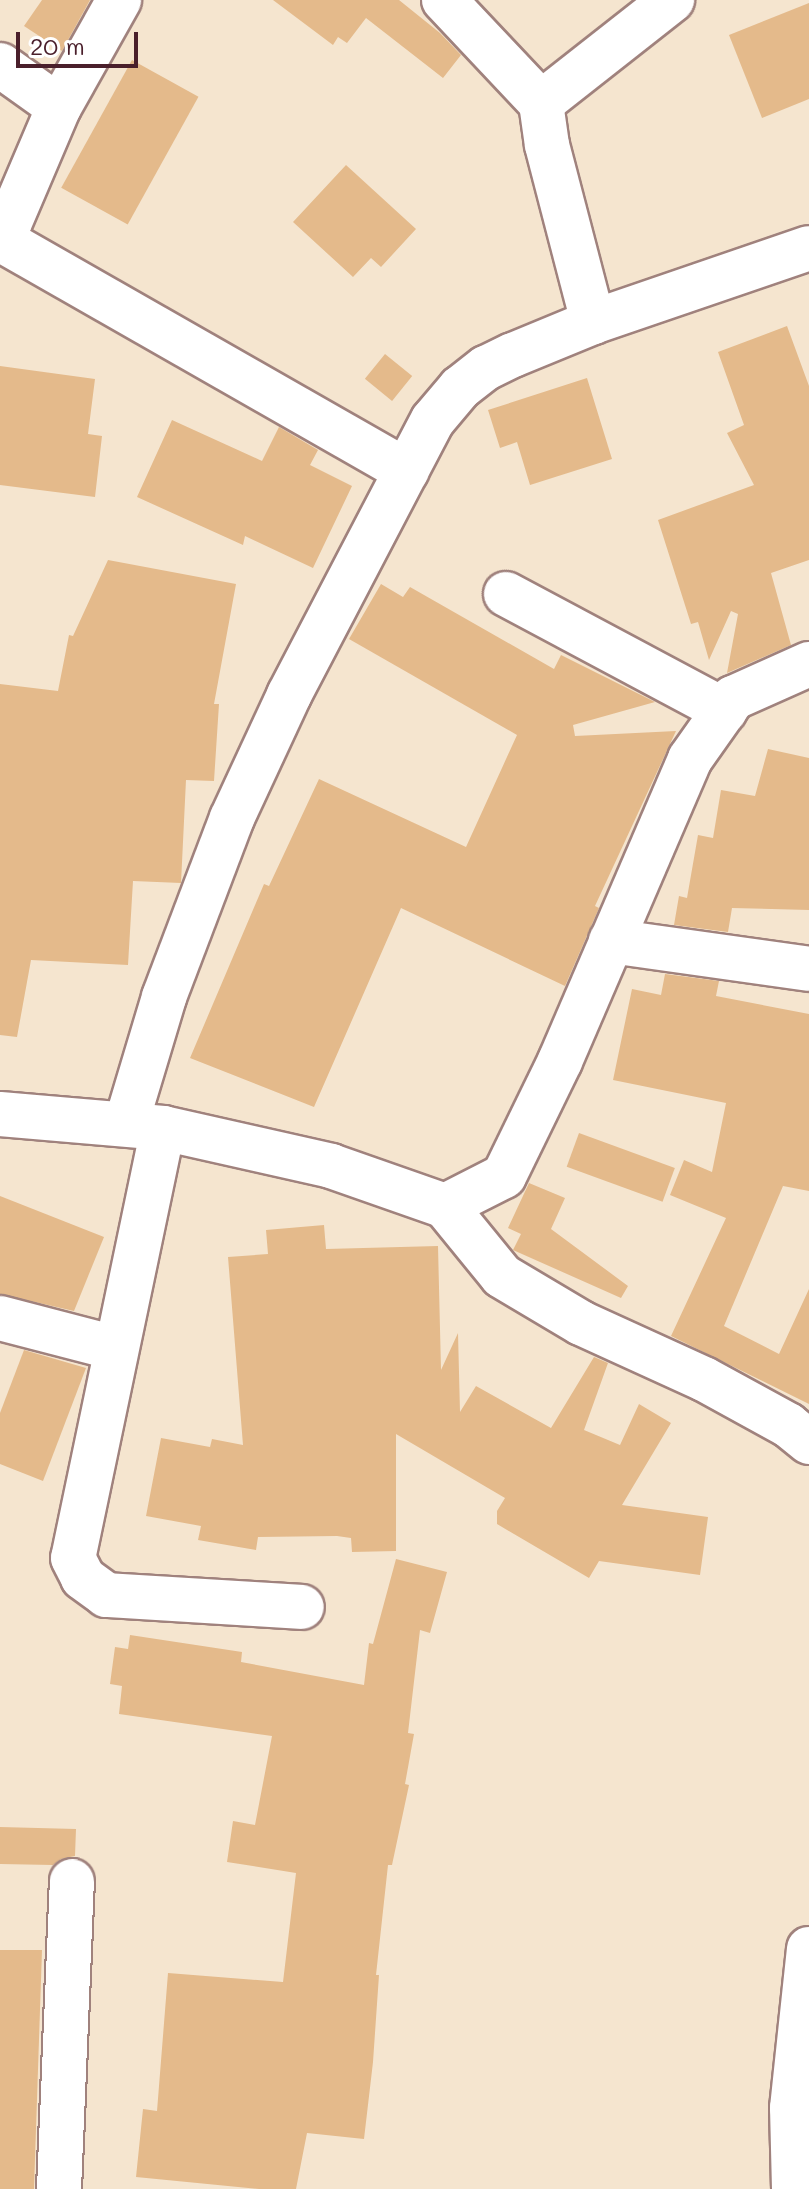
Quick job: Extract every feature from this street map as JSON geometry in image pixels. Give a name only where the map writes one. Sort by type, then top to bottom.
[{"type":"street","points":[[119,0],[59,107],[0,238],[406,471]]},
{"type":"street","points":[[444,0],[541,103],[547,145],[593,322]]},
{"type":"street","points":[[541,103],[672,0]]},
{"type":"street","points":[[0,65],[59,107]]},
{"type":"street","points":[[302,1607],[106,1595],[83,1578],[73,1558],[115,1348],[164,997],[232,818],[289,695],[433,420],[460,388],[486,368],[593,322],[809,248]]},
{"type":"street","points":[[506,594],[725,711]]},
{"type":"street","points":[[445,1206],[504,1176],[560,1061],[690,759],[733,698],[809,664]]},
{"type":"street","points":[[611,941],[809,969]]},
{"type":"street","points":[[0,1114],[144,1126],[331,1166],[445,1206],[502,1276],[581,1323],[704,1379],[788,1425],[809,1442]]},
{"type":"street","points":[[0,1318],[115,1348]]},
{"type":"street","points":[[59,2189],[72,1881]]},
{"type":"street","points":[[794,2189],[792,2108],[809,1949]]},
{"type":"building","points":[[42,0],[90,0],[62,51],[24,26]]},
{"type":"building","points":[[273,0],[399,0],[440,33],[461,55],[443,78],[366,18],[347,43],[338,37],[333,45]]},
{"type":"building","points":[[809,3],[809,99],[762,118],[729,35]]},
{"type":"building","points":[[132,60],[198,97],[128,225],[61,188]]},
{"type":"building","points":[[346,165],[416,229],[381,267],[371,258],[353,277],[293,222]]},
{"type":"building","points":[[787,326],[809,386],[809,560],[771,573],[791,645],[727,673],[738,614],[731,611],[709,660],[698,622],[691,624],[658,520],[754,485],[727,433],[744,425],[718,352]]},
{"type":"building","points":[[385,354],[412,376],[392,401],[365,379]]},
{"type":"building","points":[[0,366],[95,379],[88,434],[102,436],[95,497],[0,485]]},
{"type":"building","points":[[587,378],[612,459],[530,485],[517,442],[500,448],[488,410]]},
{"type":"building","points":[[172,420],[262,461],[279,427],[318,450],[310,465],[352,486],[313,568],[245,536],[243,545],[137,497]]},
{"type":"building","points":[[108,560],[236,584],[214,704],[219,704],[214,781],[186,780],[181,883],[133,881],[128,965],[31,960],[17,1037],[0,1035],[0,684],[58,691],[69,635],[73,636]]},
{"type":"building","points":[[381,584],[403,597],[410,587],[554,669],[561,655],[655,702],[573,725],[575,736],[676,731],[595,906],[599,908],[565,986],[401,908],[314,1107],[190,1058],[264,884],[269,886],[319,779],[466,847],[517,735],[349,639]]},
{"type":"building","points":[[768,749],[809,758],[809,910],[732,908],[728,932],[674,925],[679,896],[687,898],[698,835],[713,838],[721,790],[755,796]]},
{"type":"building","points":[[665,974],[719,981],[716,996],[809,1014],[809,1191],[783,1186],[724,1326],[779,1354],[809,1289],[809,1404],[671,1336],[726,1218],[670,1195],[684,1160],[712,1172],[726,1103],[613,1080],[632,989],[661,995]]},
{"type":"building","points":[[579,1133],[675,1168],[663,1202],[567,1167]]},
{"type":"building","points":[[529,1183],[565,1198],[551,1229],[628,1286],[621,1298],[513,1250],[521,1234],[508,1228]]},
{"type":"building","points":[[0,1196],[104,1237],[74,1311],[0,1294]]},
{"type":"building","points":[[324,1225],[326,1249],[438,1246],[441,1370],[458,1333],[460,1412],[476,1386],[551,1428],[594,1357],[608,1363],[584,1430],[620,1445],[639,1404],[671,1423],[622,1505],[708,1517],[700,1575],[599,1561],[589,1578],[497,1524],[497,1511],[505,1498],[396,1434],[396,1551],[352,1552],[351,1538],[337,1536],[258,1537],[256,1550],[198,1540],[201,1526],[146,1516],[161,1438],[210,1447],[212,1439],[243,1445],[228,1257],[268,1254],[266,1230]]},
{"type":"building","points":[[24,1350],[86,1368],[43,1481],[0,1464],[0,1413]]},
{"type":"building","points":[[396,1559],[447,1572],[430,1633],[420,1630],[408,1733],[414,1734],[405,1784],[409,1785],[392,1865],[388,1865],[364,2139],[307,2133],[296,2189],[259,2189],[136,2177],[143,2109],[157,2111],[168,1973],[283,1982],[296,1873],[227,1862],[233,1821],[255,1825],[272,1736],[119,1714],[122,1686],[110,1684],[115,1647],[128,1649],[130,1635],[242,1652],[241,1662],[364,1685],[369,1643],[373,1644]]},
{"type":"building","points":[[0,1827],[76,1829],[75,1856],[61,1859],[53,1865],[0,1864]]},
{"type":"building","points":[[0,1950],[42,1950],[34,2189],[0,2189]]}]
